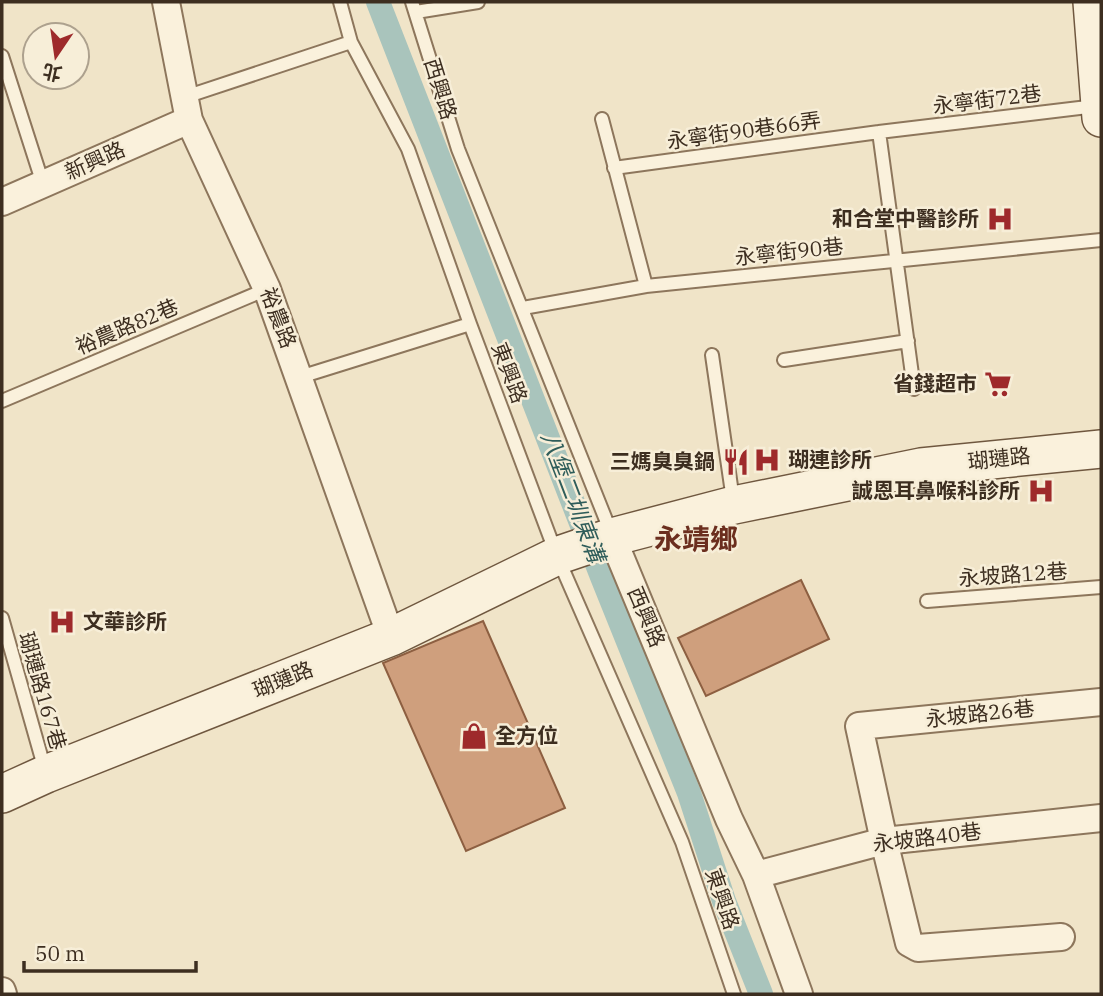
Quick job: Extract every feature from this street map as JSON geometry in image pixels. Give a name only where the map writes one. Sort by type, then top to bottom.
[{"type":"street","name":"裕農路","points":[[166,2],[187,108],[267,289],[391,637]]},
{"type":"street","points":[[1092,2],[1101,112]]},
{"type":"street","name":"新興路","points":[[2,202],[43,184],[187,108]]},
{"type":"street","name":"瑚璉路","points":[[2,794],[391,637],[558,555],[612,537],[734,505],[921,467],[1101,449]]},
{"type":"street","name":"西興路","points":[[612,537],[755,875],[799,994]]},
{"type":"street","name":"永坡路26巷","points":[[884,841],[859,726],[1101,702]]},
{"type":"street","name":"永坡路40巷","points":[[755,875],[884,841],[1101,818]]},
{"type":"street","points":[[884,841],[909,943],[918,948],[1061,937]]},
{"type":"lane","name":"東興路","points":[[340,2],[351,42],[408,149],[470,324],[558,555],[682,842],[734,994]]},
{"type":"lane","points":[[414,7],[478,2]]},
{"type":"lane","name":"西興路","points":[[414,7],[458,149],[612,537]]},
{"type":"lane","name":"新興路","points":[[187,108],[351,42]]},
{"type":"lane","points":[[2,56],[43,184]]},
{"type":"lane","name":"永寧街72巷","points":[[878,132],[1101,112]]},
{"type":"lane","points":[[602,119],[646,286]]},
{"type":"lane","points":[[878,132],[914,388]]},
{"type":"lane","name":"永寧街90巷66弄","points":[[614,168],[878,132]]},
{"type":"lane","name":"永寧街90巷","points":[[523,308],[646,286],[1101,240]]},
{"type":"lane","name":"裕農路82巷","points":[[2,401],[267,289]]},
{"type":"lane","points":[[300,377],[470,324]]},
{"type":"lane","points":[[784,360],[908,341]]},
{"type":"lane","points":[[712,355],[734,505]]},
{"type":"lane","name":"永坡路12巷","points":[[928,601],[1101,587]]},
{"type":"lane","name":"瑚璉路167巷","points":[[2,618],[4,633],[46,774]]},
{"type":"building","points":[[801,580],[829,639],[706,696],[678,638]]},
{"type":"building","name":"全方位","points":[[483,621],[565,808],[466,851],[383,663]]},
{"type":"waterway","name":"八堡二圳東溝","points":[[378,2],[689,793],[724,901],[761,994]]},
{"type":"place","name":"和合堂中醫診所","points":[[1000,219]]},
{"type":"place","name":"省錢超市","points":[[998,384]]},
{"type":"place","name":"瑚連診所","points":[[767,460]]},
{"type":"place","name":"三媽臭臭鍋","points":[[736,462]]},
{"type":"place","name":"誠恩耳鼻喉科診所","points":[[1041,491]]},
{"type":"place","name":"文華診所","points":[[62,622]]},
{"type":"place","name":"全方位","points":[[474,736]]},
{"type":"district","name":"永靖鄉","points":[[696,539]]}]
